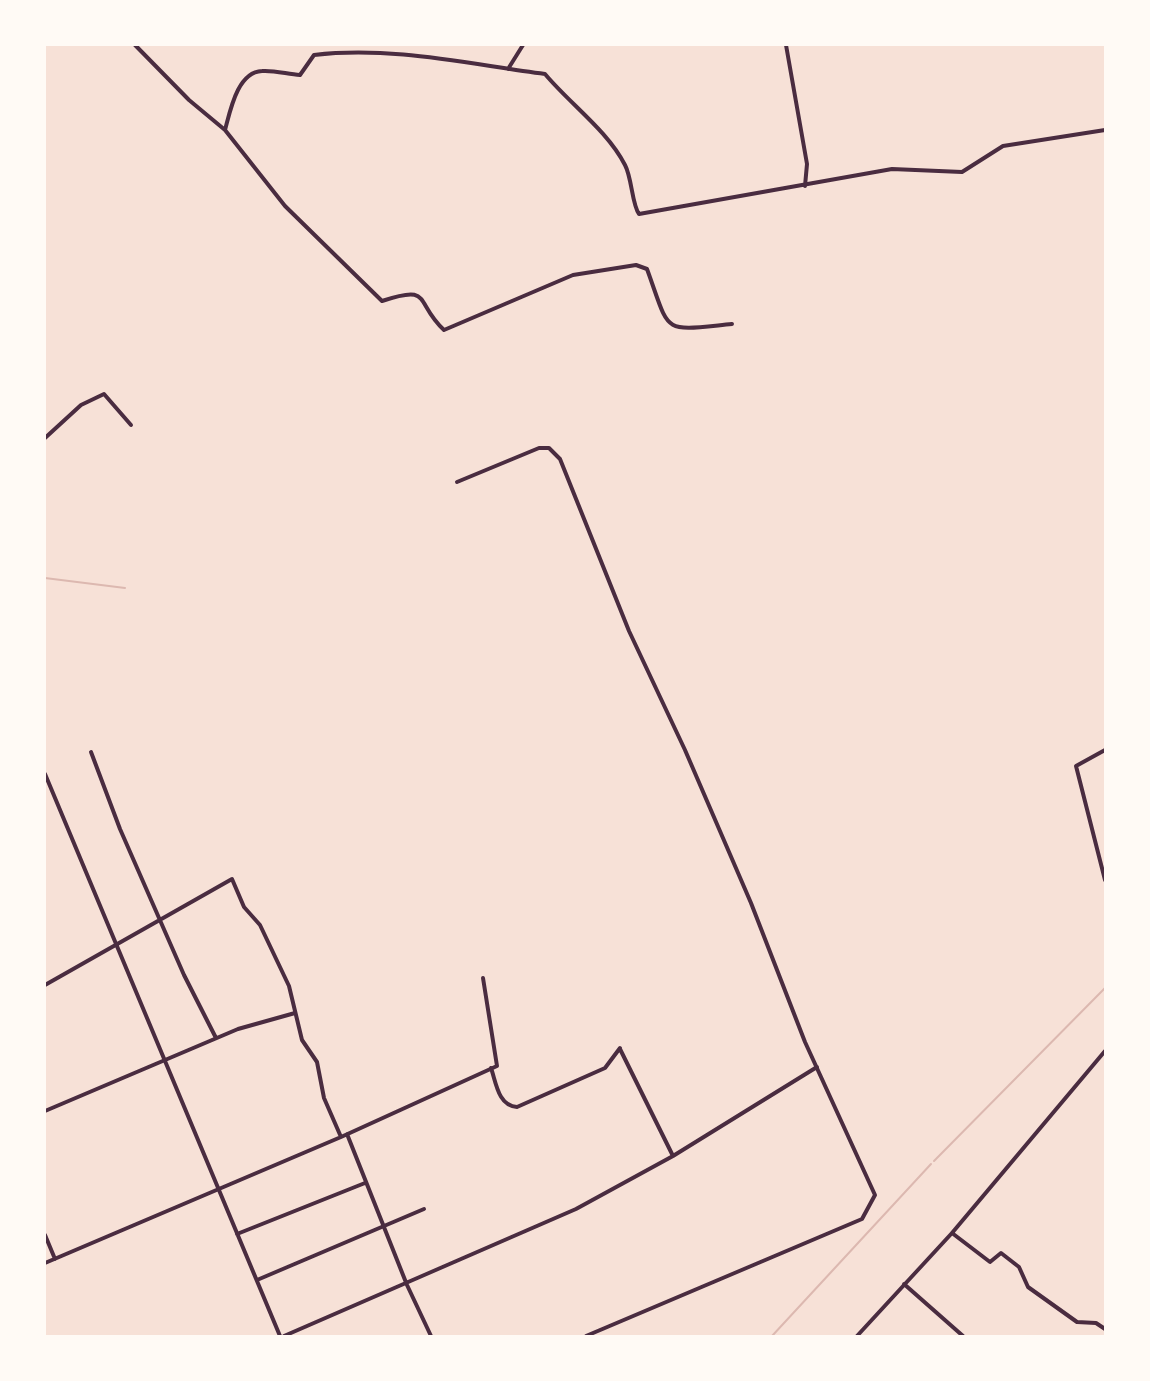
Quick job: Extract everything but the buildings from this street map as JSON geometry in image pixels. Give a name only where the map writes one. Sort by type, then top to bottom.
[{"type":"street","points":[[135,45],[189,100],[225,130],[285,206],[382,301],[408,292],[416,294],[444,330],[573,275],[636,265],[647,269],[663,316],[674,328],[682,330],[704,325],[732,324]]},
{"type":"street","points":[[508,69],[523,45]]},
{"type":"street","points":[[786,45],[807,164],[805,186]]},
{"type":"street","points":[[225,130],[231,105],[247,79],[263,71],[300,75],[314,55],[374,52],[412,54],[545,74],[567,100],[590,121],[626,165],[639,214],[891,169],[962,172],[1003,146],[1105,130]]},
{"type":"street","points":[[45,438],[81,405],[104,394],[131,425]]},
{"type":"street","points":[[458,482],[539,448],[549,448],[560,459],[629,631],[719,827],[817,1068],[875,1195],[862,1219],[586,1336]]},
{"type":"street","points":[[1105,750],[1076,766],[1105,880]]},
{"type":"street","points":[[91,752],[120,829],[184,975],[216,1038]]},
{"type":"street","points":[[45,774],[280,1336],[407,1285],[576,1209],[673,1156],[817,1068]]},
{"type":"street","points":[[45,985],[232,879],[244,907],[260,925],[290,986],[303,1040],[317,1062],[326,1105],[341,1137]]},
{"type":"street","points":[[45,1263],[341,1137],[497,1066],[483,978]]},
{"type":"street","points":[[45,1111],[216,1038],[260,1021],[296,1012]]},
{"type":"street","points":[[491,1068],[502,1100],[510,1107],[517,1107],[605,1068],[620,1048],[673,1156]]},
{"type":"street","points":[[857,1336],[952,1233],[1105,1051]]},
{"type":"street","points":[[347,1134],[383,1228],[431,1336]]},
{"type":"street","points":[[237,1234],[365,1183]]},
{"type":"street","points":[[257,1280],[424,1209]]},
{"type":"street","points":[[952,1233],[990,1262],[1001,1253],[1018,1267],[1028,1287],[1077,1322],[1096,1323],[1105,1329]]},
{"type":"street","points":[[45,1235],[55,1259]]},
{"type":"street","points":[[904,1284],[963,1336]]},
{"type":"waterway","points":[[45,578],[125,588]]},
{"type":"waterway","points":[[934,1161],[1105,988]]},
{"type":"waterway","points":[[772,1336],[931,1164]]}]
